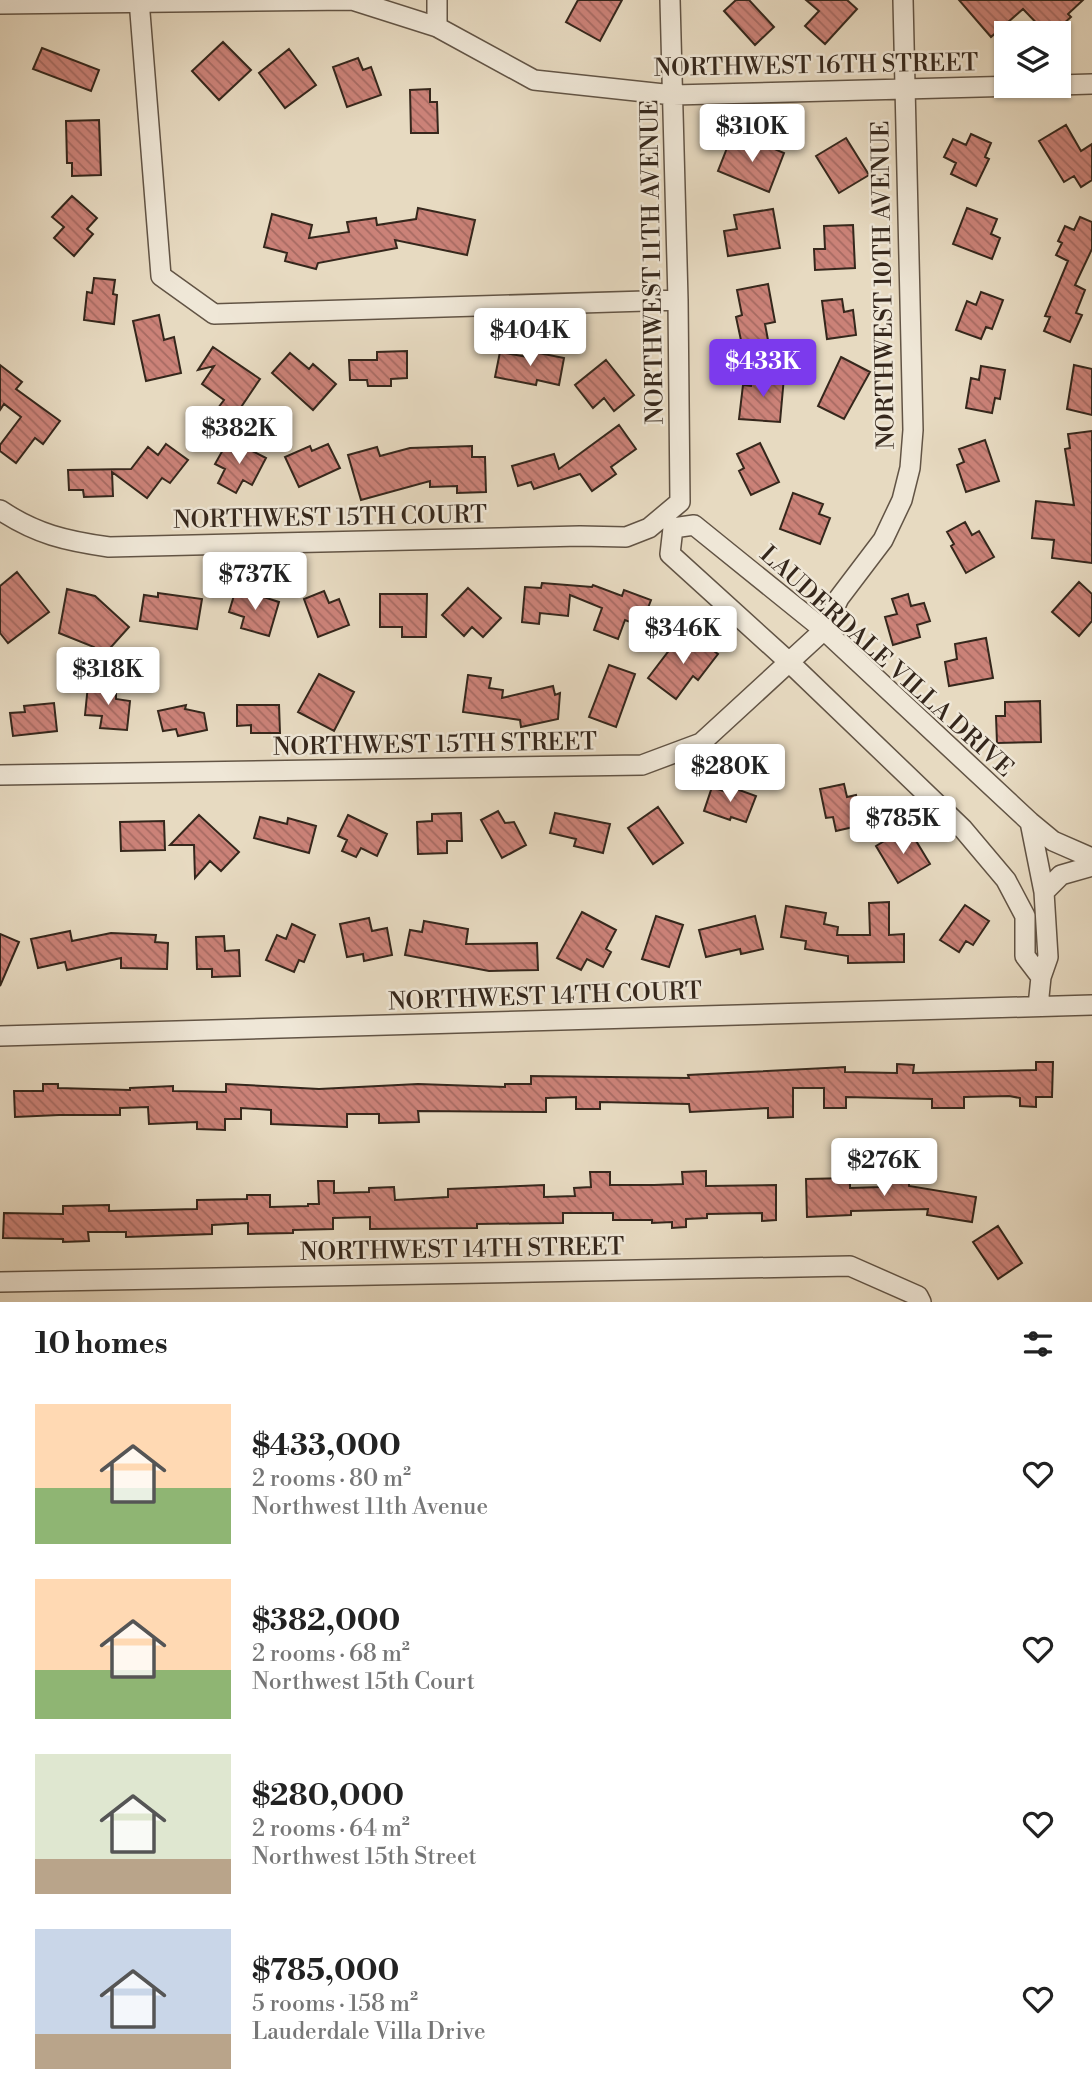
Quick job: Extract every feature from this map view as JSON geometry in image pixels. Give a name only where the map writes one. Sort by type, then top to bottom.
[{"type":"street","name":"NORTHWEST 16TH STREET","points":[[0,4],[352,0],[437,27],[534,80],[673,95],[994,87]]},
{"type":"street","points":[[437,0],[437,27]]},
{"type":"street","name":"NORTHWEST 11TH AVENUE","points":[[668,522],[680,502],[670,0]]},
{"type":"street","name":"NORTHWEST 10TH AVENUE","points":[[824,630],[839,598],[883,540],[902,500],[910,468],[913,430],[903,0]]},
{"type":"street","points":[[139,1],[161,276],[214,313],[678,300]]},
{"type":"street","points":[[1071,85],[1092,84]]},
{"type":"street","name":"NORTHWEST 15TH COURT","points":[[0,510],[25,526],[68,541],[109,547],[626,537],[668,522]]},
{"type":"street","points":[[668,522],[670,554],[789,662],[963,829],[1006,880],[1025,916],[1025,956],[1041,977]]},
{"type":"street","name":"LAUDERDALE VILLA DRIVE","points":[[668,522],[694,525],[824,630],[1030,822],[1053,841],[1092,858]]},
{"type":"street","name":"NORTHWEST 15TH STREET","points":[[0,775],[642,765],[701,743],[824,630]]},
{"type":"street","points":[[1030,822],[1044,892],[1048,957],[1041,977],[1038,1006]]},
{"type":"street","points":[[1044,892],[1061,875],[1092,866]]},
{"type":"street","name":"NORTHWEST 14TH COURT","points":[[0,1036],[1092,1005]]},
{"type":"street","name":"NORTHWEST 14TH STREET","points":[[0,1282],[850,1266],[919,1299]]},
{"type":"building","points":[[578,0],[622,0],[600,41],[566,22]]},
{"type":"building","points":[[736,0],[749,0],[774,27],[755,45],[724,11]]},
{"type":"building","points":[[806,0],[847,0],[857,9],[825,44],[805,26],[819,11]]},
{"type":"building","points":[[959,0],[1083,0],[1068,14],[1071,17],[1066,21],[1034,21],[1023,9],[1009,21],[994,21],[994,34],[991,37]]},
{"type":"building","points":[[223,42],[251,70],[219,100],[192,71]]},
{"type":"building","points":[[42,48],[99,70],[91,91],[33,69]]},
{"type":"building","points":[[289,49],[316,85],[285,108],[259,73]]},
{"type":"building","points":[[358,58],[363,70],[371,67],[381,95],[347,107],[333,67]]},
{"type":"building","points":[[430,89],[430,102],[437,102],[438,133],[411,133],[410,90]]},
{"type":"building","points":[[99,120],[101,175],[72,176],[72,163],[67,163],[66,121]]},
{"type":"building","points":[[1066,125],[1081,151],[1092,144],[1092,180],[1081,187],[1074,176],[1064,182],[1039,141]]},
{"type":"building","points":[[971,134],[991,143],[985,157],[989,159],[976,186],[951,174],[956,163],[944,157],[953,139],[966,145]]},
{"type":"building","points":[[746,137],[784,153],[769,192],[718,171],[729,143],[742,148]]},
{"type":"building","points":[[846,138],[869,175],[839,193],[816,156]]},
{"type":"building","points":[[72,196],[97,218],[87,229],[93,234],[74,256],[54,238],[64,227],[52,217]]},
{"type":"building","points":[[418,208],[475,220],[467,255],[395,240],[397,248],[318,263],[316,269],[285,261],[287,253],[264,247],[272,214],[312,225],[309,238],[349,232],[347,222],[376,218],[377,225],[416,219]]},
{"type":"building","points":[[967,208],[997,219],[991,234],[1000,238],[992,259],[953,244]]},
{"type":"building","points":[[773,209],[780,248],[728,256],[724,231],[737,229],[734,215]]},
{"type":"building","points":[[1080,217],[1092,222],[1092,249],[1075,285],[1085,290],[1076,313],[1082,315],[1070,342],[1044,331],[1050,317],[1045,316],[1068,261],[1056,255],[1062,243],[1058,241],[1065,226],[1074,230]]},
{"type":"building","points":[[853,225],[855,268],[815,270],[814,249],[825,249],[824,226]]},
{"type":"building","points":[[94,278],[115,280],[113,294],[117,295],[114,324],[84,320],[87,292],[92,293]]},
{"type":"building","points":[[768,284],[775,322],[765,324],[768,340],[742,345],[736,317],[742,315],[737,290]]},
{"type":"building","points":[[981,292],[1003,300],[992,329],[986,327],[981,339],[956,330],[967,301],[976,305]]},
{"type":"building","points":[[842,299],[844,312],[853,310],[856,335],[827,339],[822,301]]},
{"type":"building","points":[[159,315],[164,340],[174,337],[181,373],[146,381],[133,321]]},
{"type":"building","points":[[213,347],[260,379],[233,419],[218,408],[224,400],[202,384],[214,366],[198,370]]},
{"type":"building","points":[[407,351],[407,378],[391,379],[391,386],[368,386],[367,380],[350,380],[349,360],[377,360],[377,352]]},
{"type":"building","points":[[529,351],[564,358],[559,385],[537,380],[536,385],[495,377],[500,352],[528,357]]},
{"type":"building","points":[[290,353],[309,369],[313,364],[336,384],[313,410],[272,373]]},
{"type":"building","points":[[841,357],[870,372],[844,419],[818,406]]},
{"type":"building","points":[[606,360],[634,395],[614,411],[604,398],[593,408],[575,385]]},
{"type":"building","points":[[0,365],[22,382],[16,389],[60,421],[43,444],[35,438],[16,463],[0,451],[0,445],[21,417],[4,404],[0,410]]},
{"type":"building","points":[[1074,365],[1092,369],[1092,415],[1067,409]]},
{"type":"building","points":[[981,366],[1005,370],[1000,399],[995,398],[992,413],[966,408],[971,378],[979,380]]},
{"type":"building","points":[[752,374],[784,377],[780,422],[739,419],[743,385],[751,386]]},
{"type":"building","points":[[619,425],[636,449],[611,467],[616,474],[592,491],[580,474],[534,489],[531,482],[518,486],[512,466],[554,454],[559,469]]},
{"type":"building","points":[[1092,431],[1092,563],[1052,558],[1054,540],[1032,538],[1036,501],[1074,505],[1065,449],[1070,448],[1068,434]]},
{"type":"building","points":[[229,439],[266,458],[252,485],[243,480],[236,493],[218,483],[225,469],[215,464]]},
{"type":"building","points":[[985,440],[999,481],[966,492],[957,465],[964,462],[959,449]]},
{"type":"building","points":[[760,443],[779,482],[751,495],[739,471],[744,468],[737,454]]},
{"type":"building","points":[[166,444],[188,460],[170,483],[162,478],[147,498],[112,472],[113,496],[84,497],[83,490],[69,490],[68,470],[131,469],[148,447],[158,455]]},
{"type":"building","points":[[328,444],[340,468],[299,487],[285,457],[310,446],[312,451]]},
{"type":"building","points":[[472,446],[472,457],[485,457],[486,492],[457,493],[457,486],[430,487],[430,481],[361,500],[348,455],[377,447],[380,456],[410,448]]},
{"type":"building","points":[[793,493],[823,504],[819,514],[830,518],[820,544],[780,529]]},
{"type":"building","points":[[965,522],[972,535],[979,531],[994,557],[966,573],[951,546],[954,544],[947,532]]},
{"type":"building","points":[[17,572],[49,612],[8,643],[0,633],[0,586]]},
{"type":"building","points":[[1079,582],[1092,594],[1092,621],[1079,636],[1052,612]]},
{"type":"building","points":[[542,583],[593,585],[622,596],[624,590],[651,600],[641,626],[625,620],[618,639],[594,630],[602,608],[570,595],[568,616],[540,613],[539,624],[522,622],[525,587],[541,588]]},
{"type":"building","points":[[468,588],[501,618],[483,637],[472,627],[464,636],[442,615]]},
{"type":"building","points":[[67,589],[95,596],[129,627],[104,655],[94,647],[59,633]]},
{"type":"building","points":[[324,591],[329,603],[339,599],[349,625],[318,637],[304,599]]},
{"type":"building","points":[[235,592],[250,596],[251,593],[279,602],[269,636],[241,628],[244,617],[229,612]]},
{"type":"building","points":[[158,593],[202,599],[197,629],[140,621],[144,595],[158,597]]},
{"type":"building","points":[[380,594],[427,594],[426,637],[402,637],[402,627],[380,627]]},
{"type":"building","points":[[908,594],[911,606],[924,603],[930,621],[917,625],[920,637],[893,645],[885,617],[897,614],[892,599]]},
{"type":"building","points":[[693,636],[718,654],[698,680],[693,676],[676,699],[648,678],[674,644],[682,650]]},
{"type":"building","points":[[986,638],[993,678],[949,686],[945,662],[957,659],[955,644]]},
{"type":"building","points":[[609,665],[635,674],[616,727],[589,717]]},
{"type":"building","points":[[319,674],[354,692],[334,731],[298,712]]},
{"type":"building","points":[[468,675],[491,678],[489,688],[503,690],[502,698],[553,686],[555,695],[560,693],[558,719],[521,727],[520,720],[463,712]]},
{"type":"building","points":[[88,685],[116,688],[116,699],[130,701],[127,730],[100,728],[102,716],[85,715]]},
{"type":"building","points":[[1040,701],[1041,742],[997,743],[996,716],[1005,716],[1005,702]]},
{"type":"building","points":[[54,703],[57,731],[13,736],[10,713],[25,712],[24,706]]},
{"type":"building","points":[[186,705],[185,709],[204,713],[207,730],[178,736],[176,729],[163,731],[158,711]]},
{"type":"building","points":[[237,705],[279,705],[280,733],[251,733],[251,725],[237,726]]},
{"type":"building","points":[[844,784],[847,797],[856,795],[862,825],[836,831],[833,817],[826,818],[820,789]]},
{"type":"building","points":[[728,786],[756,796],[746,822],[731,817],[730,820],[704,811],[712,787],[726,792]]},
{"type":"building","points":[[658,807],[683,843],[653,864],[628,828]]},
{"type":"building","points":[[498,811],[505,823],[514,822],[526,845],[502,858],[481,820]]},
{"type":"building","points":[[461,813],[462,841],[447,841],[447,853],[418,854],[417,822],[432,821],[432,814]]},
{"type":"building","points":[[555,813],[610,824],[603,853],[574,846],[576,839],[550,833]]},
{"type":"building","points":[[199,815],[239,852],[221,871],[210,861],[195,878],[194,845],[170,845]]},
{"type":"building","points":[[348,815],[387,834],[377,856],[361,848],[356,857],[342,851],[347,840],[338,836]]},
{"type":"building","points":[[260,817],[287,824],[288,818],[316,826],[309,853],[254,838]]},
{"type":"building","points":[[164,821],[165,850],[121,851],[120,822]]},
{"type":"building","points":[[901,831],[908,843],[915,839],[930,864],[898,883],[876,846]]},
{"type":"building","points":[[889,902],[889,935],[904,934],[904,962],[848,963],[848,956],[805,949],[806,941],[781,937],[786,906],[826,913],[824,924],[838,927],[837,935],[870,935],[869,903]]},
{"type":"building","points":[[965,905],[989,921],[973,945],[966,941],[959,952],[940,940]]},
{"type":"building","points":[[582,912],[616,930],[606,949],[611,952],[603,967],[587,959],[581,970],[557,958]]},
{"type":"building","points":[[656,916],[683,925],[669,967],[642,959]]},
{"type":"building","points":[[755,916],[763,949],[741,954],[740,949],[706,957],[699,930]]},
{"type":"building","points":[[369,918],[372,931],[387,928],[392,955],[364,961],[363,954],[347,957],[340,924]]},
{"type":"building","points":[[424,921],[468,929],[466,944],[537,943],[538,970],[489,971],[405,955],[410,930],[422,932]]},
{"type":"building","points":[[292,924],[315,935],[304,962],[299,960],[294,972],[266,960],[277,935],[286,939]]},
{"type":"building","points":[[70,931],[72,941],[111,933],[156,935],[155,942],[168,943],[167,969],[121,968],[121,958],[67,970],[65,962],[38,968],[31,939]]},
{"type":"building","points":[[0,934],[19,942],[0,986]]},
{"type":"building","points":[[224,936],[225,951],[239,950],[240,976],[212,977],[212,969],[197,969],[196,937]]},
{"type":"building","points":[[1036,1062],[1053,1062],[1052,1097],[1036,1097],[1036,1107],[1020,1106],[1020,1098],[1009,1096],[964,1097],[964,1108],[932,1108],[932,1099],[846,1097],[846,1108],[824,1108],[824,1088],[793,1088],[793,1117],[768,1118],[768,1108],[690,1112],[689,1104],[600,1102],[600,1109],[576,1109],[576,1097],[546,1098],[546,1112],[418,1111],[419,1122],[379,1123],[379,1114],[347,1114],[347,1127],[271,1124],[271,1110],[241,1108],[241,1119],[225,1119],[225,1130],[197,1129],[197,1122],[149,1124],[148,1107],[120,1108],[120,1115],[15,1117],[14,1091],[43,1091],[43,1084],[58,1084],[58,1088],[130,1090],[173,1086],[173,1091],[226,1092],[226,1084],[319,1089],[418,1084],[505,1087],[505,1084],[531,1084],[531,1076],[689,1078],[688,1075],[845,1067],[845,1072],[897,1073],[897,1064],[914,1065],[913,1073],[1036,1070]]},
{"type":"building","points":[[909,1169],[909,1186],[976,1197],[972,1222],[927,1215],[928,1209],[851,1211],[851,1215],[807,1217],[806,1179],[850,1178],[850,1188],[881,1187],[881,1170]]},
{"type":"building","points":[[706,1171],[706,1186],[776,1185],[776,1220],[762,1221],[762,1213],[707,1214],[707,1218],[686,1219],[686,1227],[672,1228],[672,1222],[613,1220],[613,1213],[563,1213],[563,1223],[477,1224],[477,1228],[370,1229],[370,1217],[333,1218],[333,1229],[293,1230],[293,1233],[248,1234],[248,1223],[212,1225],[212,1234],[126,1237],[126,1232],[88,1232],[89,1241],[63,1242],[63,1239],[3,1238],[4,1213],[63,1214],[63,1206],[109,1205],[109,1211],[197,1209],[197,1200],[247,1199],[247,1195],[270,1195],[270,1207],[308,1206],[319,1204],[318,1181],[334,1181],[334,1193],[369,1192],[369,1188],[394,1187],[395,1200],[448,1197],[448,1189],[544,1185],[544,1197],[575,1196],[574,1188],[591,1187],[590,1172],[610,1172],[610,1185],[654,1185],[683,1184],[682,1172]]},
{"type":"building","points":[[998,1226],[1022,1263],[998,1279],[973,1242]]}]
